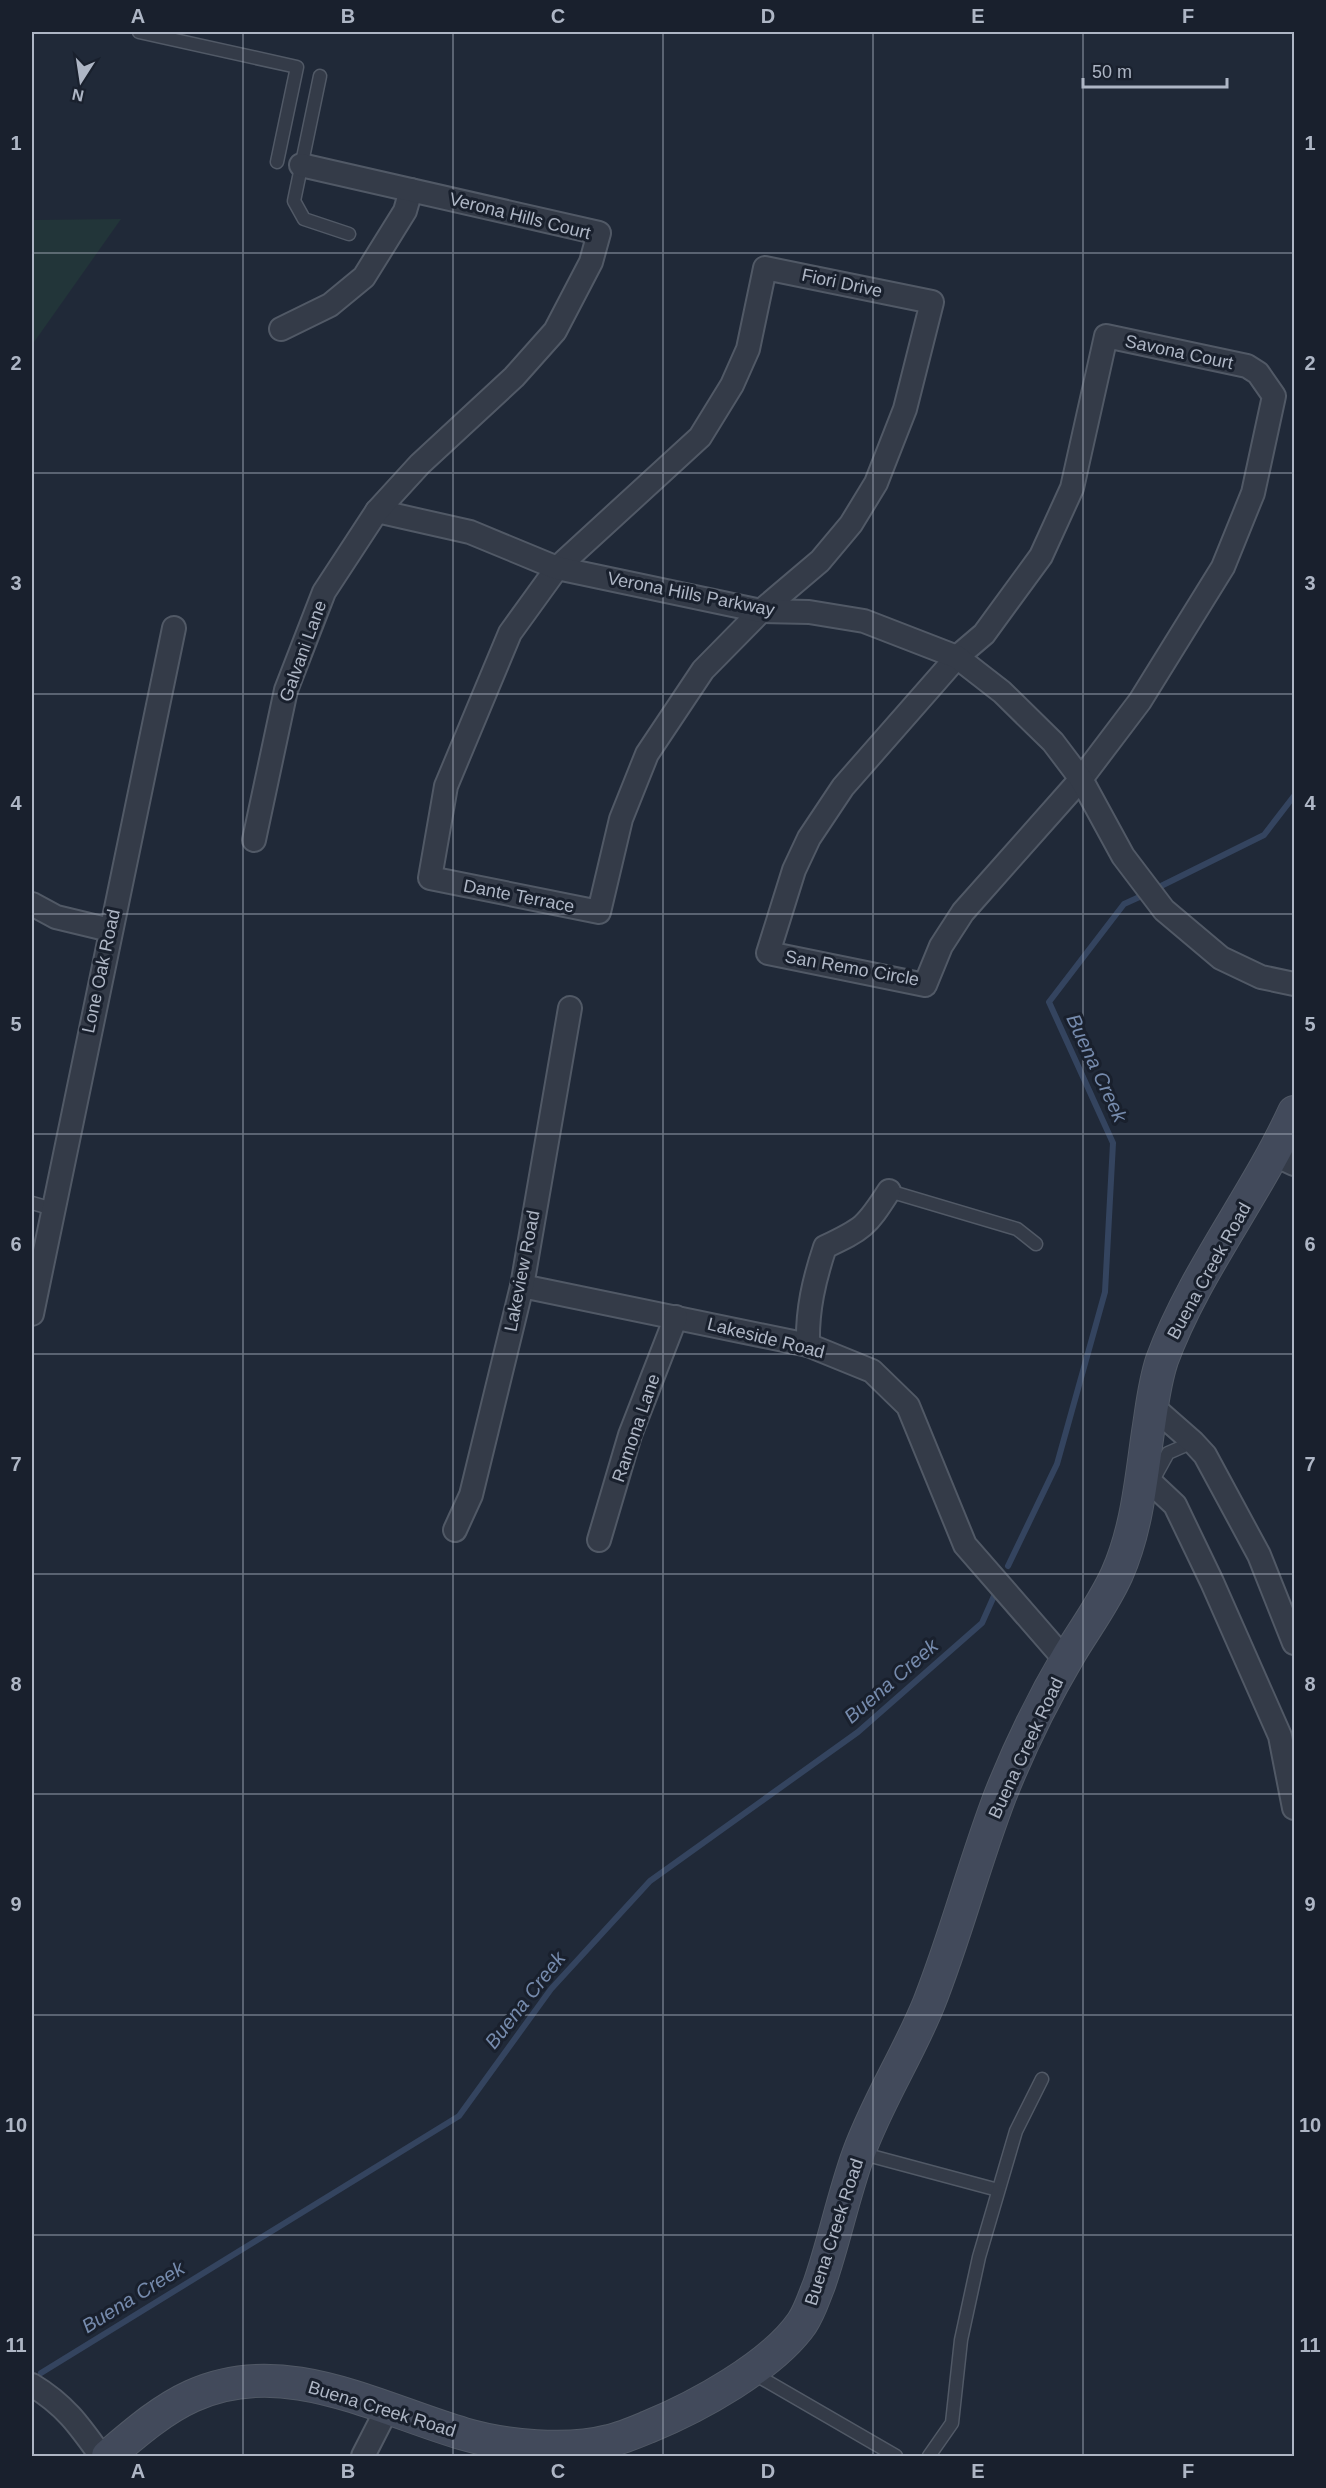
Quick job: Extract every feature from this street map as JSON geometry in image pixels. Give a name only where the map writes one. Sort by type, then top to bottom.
[{"type":"main road","name":"Buena Creek Road","points":[[108,2457],[139,2430],[193,2395],[235,2382],[271,2380],[322,2388],[388,2407],[466,2435],[506,2444],[608,2450],[676,2415],[750,2372],[783,2345],[805,2320],[828,2259],[859,2153],[929,2003],[1000,1796],[1066,1661],[1114,1581],[1128,1547],[1147,1478],[1154,1386],[1176,1326],[1285,1159],[1294,1112]]},
{"type":"street","name":"Verona Hills Court","points":[[301,165],[599,233],[591,262],[555,331],[514,377],[420,464],[377,511]]},
{"type":"street","points":[[281,329],[330,304],[364,277],[405,211],[411,190]]},
{"type":"street","name":"Fiori Drive","points":[[557,568],[700,437],[732,385],[748,349],[765,268],[932,302],[905,409],[876,483],[851,524],[820,561],[761,611]]},
{"type":"street","name":"Savona Court","points":[[957,657],[984,634],[1041,556],[1072,488],[1106,336],[1246,366],[1258,374],[1274,396],[1253,493],[1223,567],[1140,701],[1082,779]]},
{"type":"street","name":"Verona Hills Parkway","points":[[377,511],[470,532],[557,568],[761,611],[809,612],[864,621],[957,657],[1002,692],[1053,742],[1082,779],[1124,856],[1164,910],[1221,958],[1261,977],[1294,984]]},
{"type":"street","name":"Galvani Lane","points":[[254,840],[286,690],[324,592],[377,511]]},
{"type":"street","name":"Dante Terrace","points":[[557,568],[510,633],[446,786],[430,878],[599,912],[621,819],[647,754],[703,670],[761,611]]},
{"type":"street","name":"Lone Oak Road","points":[[32,1314],[42,1206],[110,930],[174,628]]},
{"type":"street","name":"San Remo Circle","points":[[957,657],[843,787],[809,838],[794,870],[768,953],[925,985],[941,946],[963,912],[1082,779]]},
{"type":"street","points":[[32,904],[56,917],[110,930]]},
{"type":"street","name":"Lakeview Road","points":[[455,1530],[471,1495],[522,1286],[570,1008]]},
{"type":"street","points":[[808,1345],[807,1321],[812,1289],[825,1247],[857,1232],[870,1221],[889,1191]]},
{"type":"street","name":"Lakeside Road","points":[[522,1286],[808,1345],[872,1371],[909,1406],[964,1545],[1066,1661]]},
{"type":"street","name":"Ramona Lane","points":[[599,1540],[630,1435],[676,1317]]},
{"type":"street","points":[[1152,1407],[1205,1455],[1259,1555],[1294,1643]]},
{"type":"street","points":[[1147,1478],[1175,1505],[1212,1582],[1280,1736],[1294,1809]]},
{"type":"street","points":[[32,2385],[47,2394],[76,2419],[101,2457]]},
{"type":"street","points":[[363,2457],[388,2407]]},
{"type":"lane","points":[[139,32],[297,67],[277,162]]},
{"type":"lane","points":[[320,76],[294,201],[304,219],[349,234]]},
{"type":"lane","points":[[889,1191],[1017,1229],[1036,1244]]},
{"type":"lane","points":[[1147,1478],[1168,1453],[1193,1442]]},
{"type":"lane","points":[[929,2457],[952,2423],[961,2340],[979,2257],[1016,2131],[1042,2079]]},
{"type":"lane","points":[[859,2153],[998,2190]]},
{"type":"lane","points":[[750,2372],[896,2457]]},
{"type":"green space","points":[[121,219],[32,345],[32,220]]},
{"type":"waterway","name":"Buena Creek","points":[[1155,889],[1264,835],[1294,796]]},
{"type":"waterway","name":"Buena Creek","points":[[1008,1566],[1057,1464],[1105,1292],[1113,1143],[1049,1002],[1124,904],[1146,894]]},
{"type":"waterway","name":"Buena Creek","points":[[41,2373],[459,2116],[551,1989],[650,1881],[858,1732],[982,1623],[994,1596]]}]
